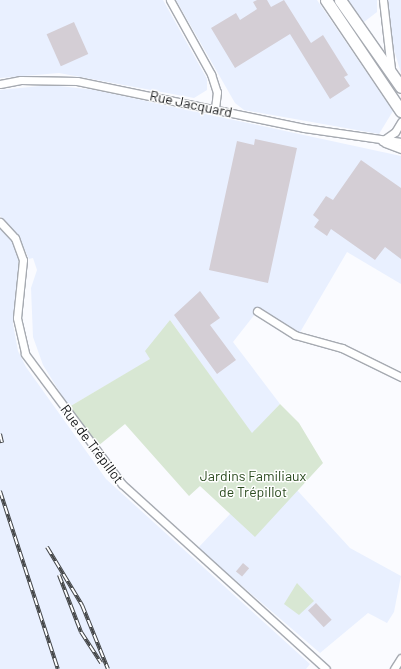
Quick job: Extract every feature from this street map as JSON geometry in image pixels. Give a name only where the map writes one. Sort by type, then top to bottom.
[{"type":"main road","points":[[326,0],[401,111]]},
{"type":"main road","points":[[340,0],[401,87]]},
{"type":"street","points":[[170,0],[211,74],[217,92],[215,109]]},
{"type":"street","points":[[383,0],[391,73]]},
{"type":"street","name":"Rue Jacquard","points":[[0,84],[21,80],[77,80],[215,109],[381,141],[401,142]]},
{"type":"street","points":[[381,141],[395,132],[401,122]]},
{"type":"street","name":"Rue Jacquard","points":[[381,141],[401,149]]},
{"type":"street","name":"Rue de Trépillot","points":[[0,222],[15,238],[23,260],[17,318],[25,354],[122,484],[326,669]]},
{"type":"street","points":[[257,311],[295,335],[342,348],[401,377]]},
{"type":"street","points":[[394,669],[401,658]]},
{"type":"shaded area","points":[[0,0],[163,0],[207,79],[207,90],[194,98],[59,73],[0,78]]},
{"type":"shaded area","points":[[176,0],[317,0],[393,111],[379,134],[244,110],[235,103]]},
{"type":"shaded area","points":[[348,0],[377,0],[377,12],[364,22]]},
{"type":"shaded area","points":[[388,0],[401,0],[401,73],[391,40]]},
{"type":"shaded area","points":[[50,85],[95,90],[401,156],[401,284],[347,252],[299,334],[259,309],[233,342],[280,404],[252,434],[170,320],[151,359],[69,407],[43,365],[33,337],[31,288],[37,270],[33,258],[29,259],[19,237],[0,216],[0,90]]},
{"type":"shaded area","points":[[0,226],[12,240],[19,260],[13,324],[18,351],[26,367],[106,479],[310,664],[306,669],[0,669]]},
{"type":"shaded area","points":[[297,490],[350,548],[401,576],[394,612],[387,623],[368,613],[320,653],[198,548],[231,513],[255,536]]},
{"type":"green space","name":"Jardins Familiaux de Trépillot","points":[[170,320],[252,433],[280,404],[299,423],[323,463],[255,537],[200,486],[189,496],[125,424],[98,446],[69,407],[150,359],[145,351]]},
{"type":"green space","points":[[297,583],[314,601],[299,615],[284,604]]},
{"type":"building","points":[[257,0],[267,0],[271,7],[284,0],[311,43],[323,35],[348,75],[344,77],[350,86],[330,99],[290,34],[235,68],[211,28],[236,13],[240,20],[257,9],[253,2]]},
{"type":"building","points":[[74,22],[88,54],[61,66],[47,34]]},
{"type":"building","points":[[255,139],[297,148],[268,283],[209,270],[237,141],[254,145]]},
{"type":"building","points":[[361,160],[401,188],[401,259],[385,247],[375,260],[331,229],[327,236],[314,227],[319,220],[313,215],[326,196],[333,200]]},
{"type":"building","points":[[200,291],[220,318],[210,325],[236,360],[217,374],[174,315]]},
{"type":"building","points":[[243,563],[249,568],[242,577],[236,571]]},
{"type":"building","points":[[316,603],[332,620],[324,627],[308,611]]},
{"type":"railway","points":[[0,434],[2,443]]},
{"type":"railway","points":[[0,491],[58,669]]},
{"type":"railway","points":[[47,547],[82,605],[108,669]]},
{"type":"railway","points":[[59,575],[81,632],[101,663]]}]
